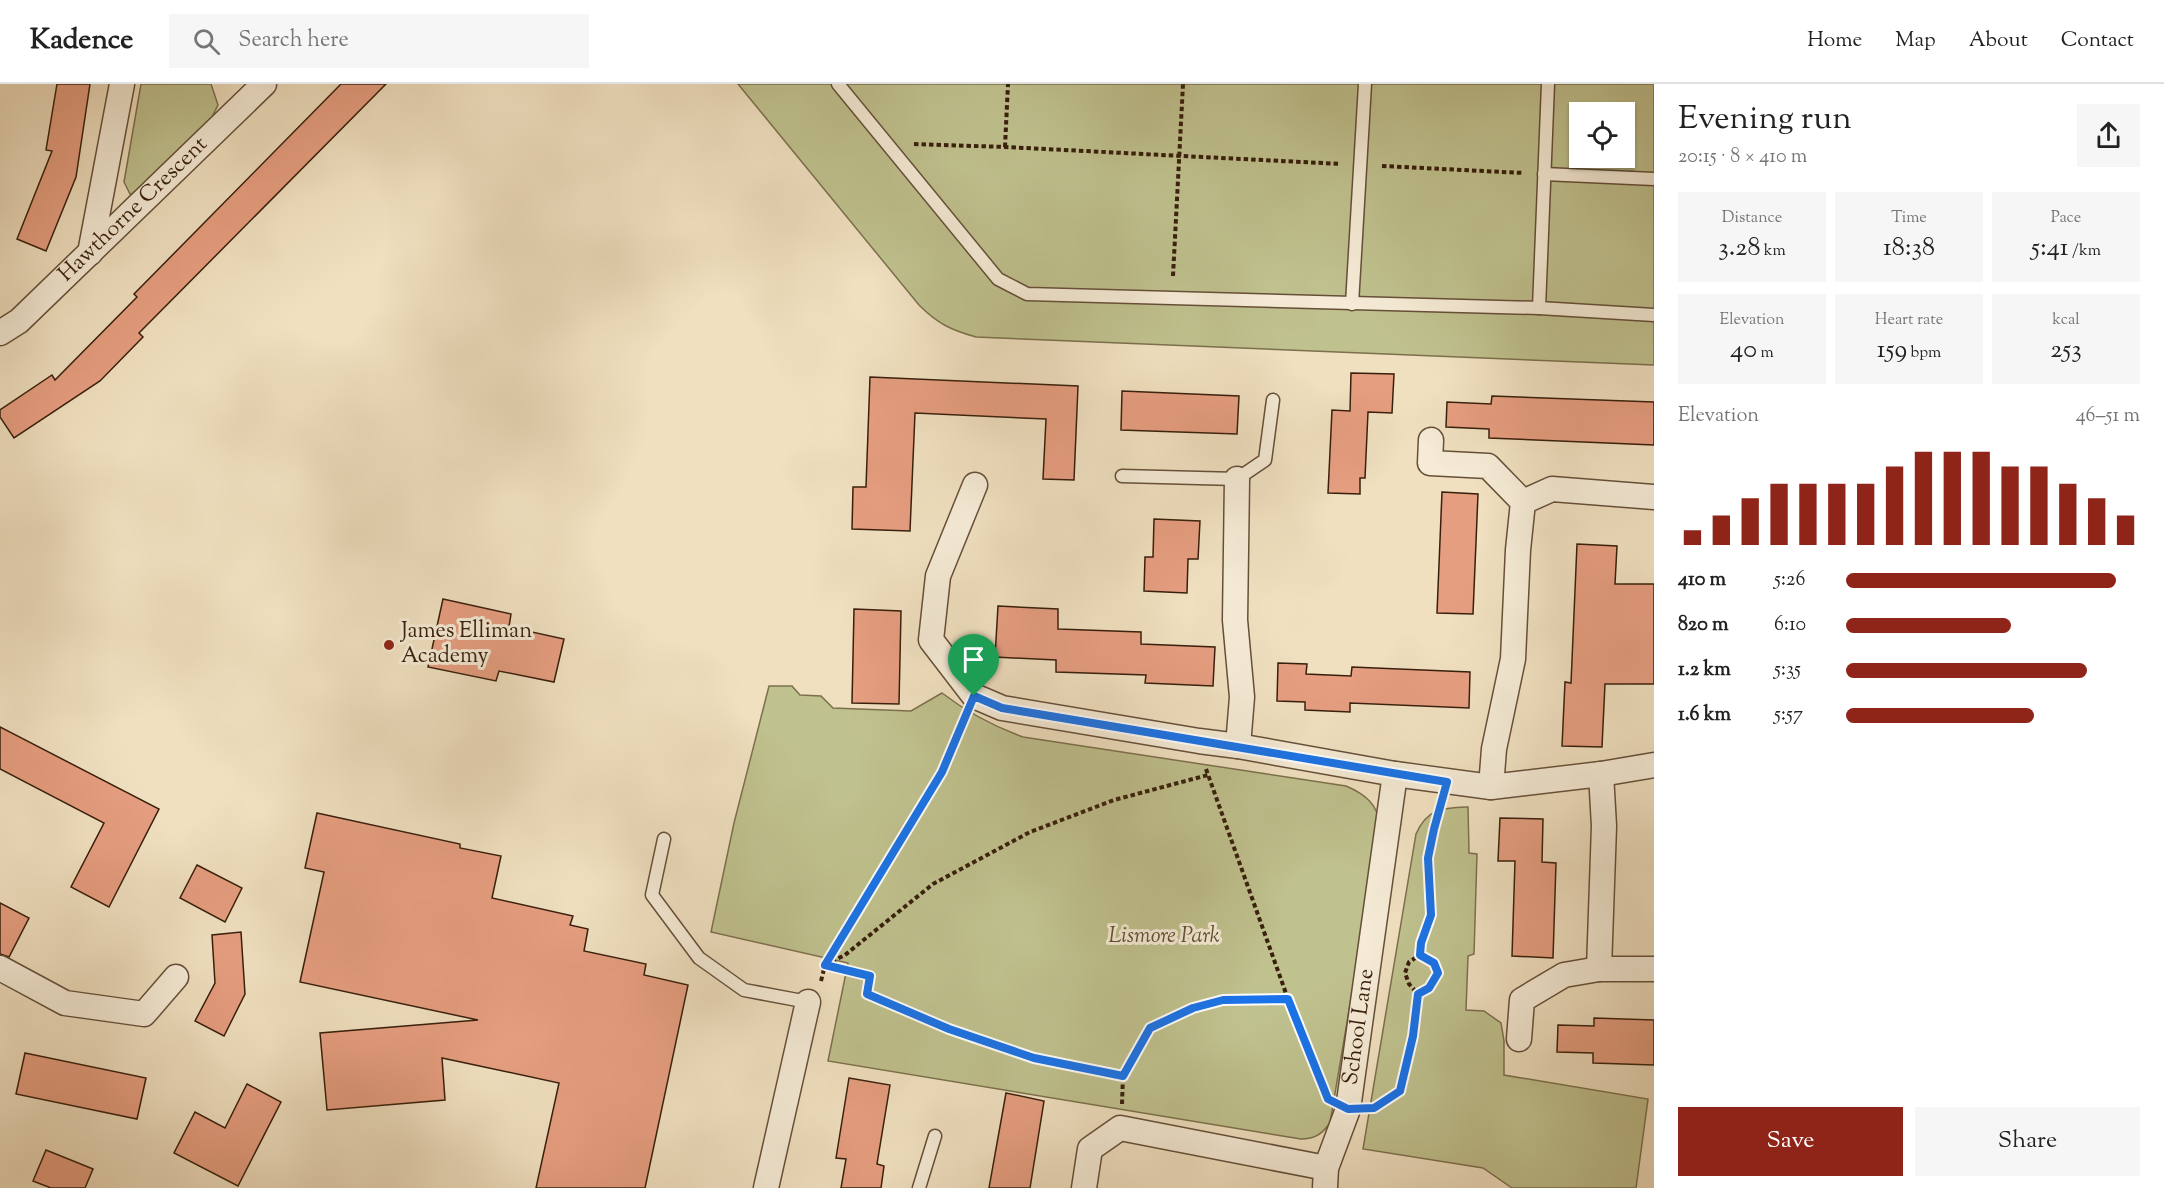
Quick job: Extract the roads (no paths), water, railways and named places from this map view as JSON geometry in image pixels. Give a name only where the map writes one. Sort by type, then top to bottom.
[{"type":"street","points":[[90,253],[122,84]]},
{"type":"street","name":"Hawthorne Crescent","points":[[0,333],[19,321],[90,253],[255,86]]},
{"type":"street","points":[[1431,440],[1430,463],[1488,466],[1523,502]]},
{"type":"street","points":[[1237,479],[1235,620],[1242,697],[1238,746]]},
{"type":"street","points":[[975,485],[938,576],[931,640],[974,696],[1002,708],[1395,774],[1491,787],[1601,774],[1654,765]]},
{"type":"street","points":[[1523,502],[1552,489],[1654,497]]},
{"type":"street","points":[[1491,787],[1494,749],[1513,659],[1518,549],[1523,502]]},
{"type":"street","name":"School Lane","points":[[1084,1188],[1090,1149],[1120,1128],[1326,1178],[1348,1109],[1395,774]]},
{"type":"street","points":[[1599,969],[1604,826],[1601,774]]},
{"type":"street","points":[[0,968],[65,1003],[144,1014],[177,977]]},
{"type":"street","points":[[1520,1039],[1522,1000],[1564,975],[1599,969],[1654,969]]},
{"type":"street","points":[[766,1188],[808,1002]]},
{"type":"lane","points":[[838,84],[998,279],[1027,294],[1539,309],[1654,315]]},
{"type":"lane","points":[[1352,303],[1365,84]]},
{"type":"lane","points":[[1539,309],[1548,84]]},
{"type":"lane","points":[[1544,174],[1654,178]]},
{"type":"lane","points":[[1122,476],[1237,479],[1265,460],[1272,400]]},
{"type":"lane","points":[[664,839],[652,895],[699,958],[744,990],[808,1002]]},
{"type":"lane","points":[[919,1188],[935,1136]]},
{"type":"place","name":"James Elliman Academy","points":[[389,645]]},
{"type":"park label","name":"Lismore Park","points":[[1164,937]]}]
